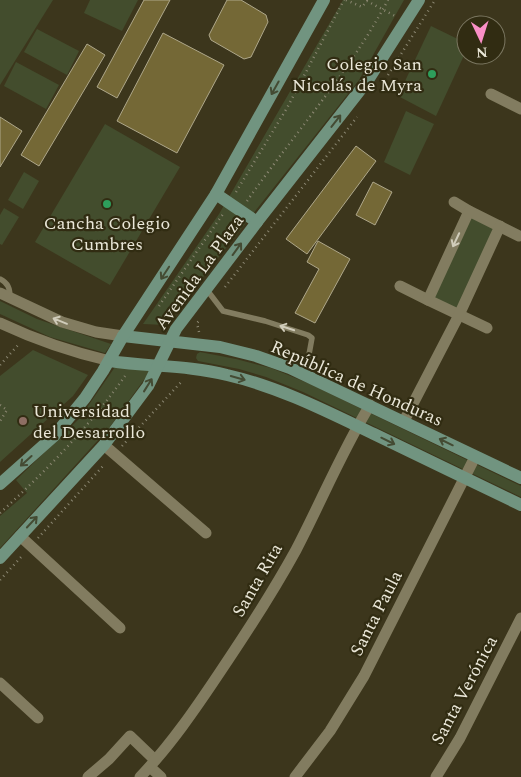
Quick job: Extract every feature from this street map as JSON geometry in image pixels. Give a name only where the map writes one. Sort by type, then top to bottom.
[{"type":"main road","name":"Avenida La Plaza","points":[[0,484],[54,436],[85,398],[123,336],[216,194],[324,0]]},
{"type":"main road","name":"Avenida La Plaza","points":[[0,558],[104,445],[148,386],[176,329],[368,80],[419,0]]},
{"type":"main road","points":[[216,194],[257,222]]},
{"type":"main road","name":"República de Honduras","points":[[123,336],[220,347],[281,365],[370,405],[521,478]]},
{"type":"main road","points":[[110,360],[132,365],[159,366],[226,374],[262,384],[305,401],[521,505]]},
{"type":"street","points":[[490,94],[521,109]]},
{"type":"street","points":[[454,202],[519,236]]},
{"type":"street","points":[[428,300],[469,211]]},
{"type":"street","points":[[404,422],[459,315],[500,226]]},
{"type":"street","points":[[400,286],[487,328]]},
{"type":"street","name":"República de Honduras","points":[[5,295],[62,322],[96,332],[123,336]]},
{"type":"street","points":[[0,323],[26,335],[76,353],[110,360]]},
{"type":"street","name":"Santa Rita","points":[[140,777],[199,704],[258,616],[296,550],[357,426],[370,405]]},
{"type":"street","points":[[104,445],[206,533]]},
{"type":"street","name":"Santa Paula","points":[[295,777],[330,731],[364,676],[475,456]]},
{"type":"street","points":[[20,536],[120,628]]},
{"type":"street","name":"Santa Verónica","points":[[436,777],[460,738],[521,618]]},
{"type":"street","points":[[0,683],[38,718]]},
{"type":"street","points":[[88,777],[130,736],[161,777]]},
{"type":"lane","points":[[0,279],[6,282],[10,290],[5,295]]},
{"type":"lane","points":[[207,290],[223,311],[308,335],[312,338],[308,362],[310,378]]},
{"type":"path","points":[[346,0],[362,8],[367,0],[418,30]]},
{"type":"path","points":[[240,210],[279,155],[316,110],[351,62],[388,0]]},
{"type":"path","points":[[0,365],[26,335]]},
{"type":"path","points":[[0,513],[71,444],[132,365]]},
{"type":"path","points":[[0,580],[183,380]]},
{"type":"path","points":[[0,405],[7,410],[0,421]]},
{"type":"green space","points":[[0,0],[53,0],[0,85]]},
{"type":"green space","points":[[90,0],[138,0],[122,31],[84,13]]},
{"type":"green space","points":[[343,0],[404,0],[359,80],[165,325],[143,324],[219,214]]},
{"type":"green space","name":"Colegio San Nicolás de Myra","points":[[431,26],[456,38],[456,65],[460,65],[436,116],[398,96]]},
{"type":"green space","points":[[37,29],[79,51],[67,75],[24,52]]},
{"type":"green space","points":[[16,62],[59,85],[46,109],[4,86]]},
{"type":"green space","name":"Colegio San Nicolás de Myra","points":[[406,111],[434,124],[410,175],[384,162]]},
{"type":"green space","name":"Cancha Colegio Cumbres","points":[[105,124],[180,167],[110,285],[35,242]]},
{"type":"green space","points":[[24,172],[39,181],[23,209],[8,200]]},
{"type":"green space","points":[[4,208],[19,217],[2,245],[0,244],[0,215]]},
{"type":"green space","points":[[472,217],[495,228],[457,309],[433,298]]},
{"type":"green space","points":[[0,301],[37,319],[111,344],[105,353],[50,337],[0,314]]},
{"type":"green space","name":"Universidad del Desarrollo","points":[[33,350],[88,375],[73,396],[0,462],[0,376]]},
{"type":"green space","points":[[200,352],[271,368],[310,384],[521,486],[521,497],[303,392],[266,377],[239,369],[198,361],[196,358]]},
{"type":"green space","points":[[115,367],[151,370],[109,428],[0,548],[0,516],[27,493],[16,480],[79,419]]},
{"type":"building","points":[[144,0],[170,0],[117,98],[97,87]]},
{"type":"building","points":[[227,0],[241,0],[266,15],[268,22],[251,57],[244,59],[211,40],[209,35]]},
{"type":"building","points":[[163,33],[224,65],[177,153],[117,121]]},
{"type":"building","points":[[87,44],[105,55],[39,166],[21,155]]},
{"type":"building","points":[[0,117],[22,131],[0,167]]},
{"type":"building","points":[[356,146],[376,161],[307,254],[286,239]]},
{"type":"building","points":[[373,182],[392,192],[375,225],[356,215]]},
{"type":"building","points":[[318,241],[350,259],[315,323],[295,313],[319,269],[307,262]]},
{"type":"place","name":"Colegio San Nicolás de Myra","points":[[432,74]]},
{"type":"place","name":"Cancha Colegio Cumbres","points":[[107,204]]},
{"type":"place","name":"Universidad del Desarrollo","points":[[23,421]]}]
